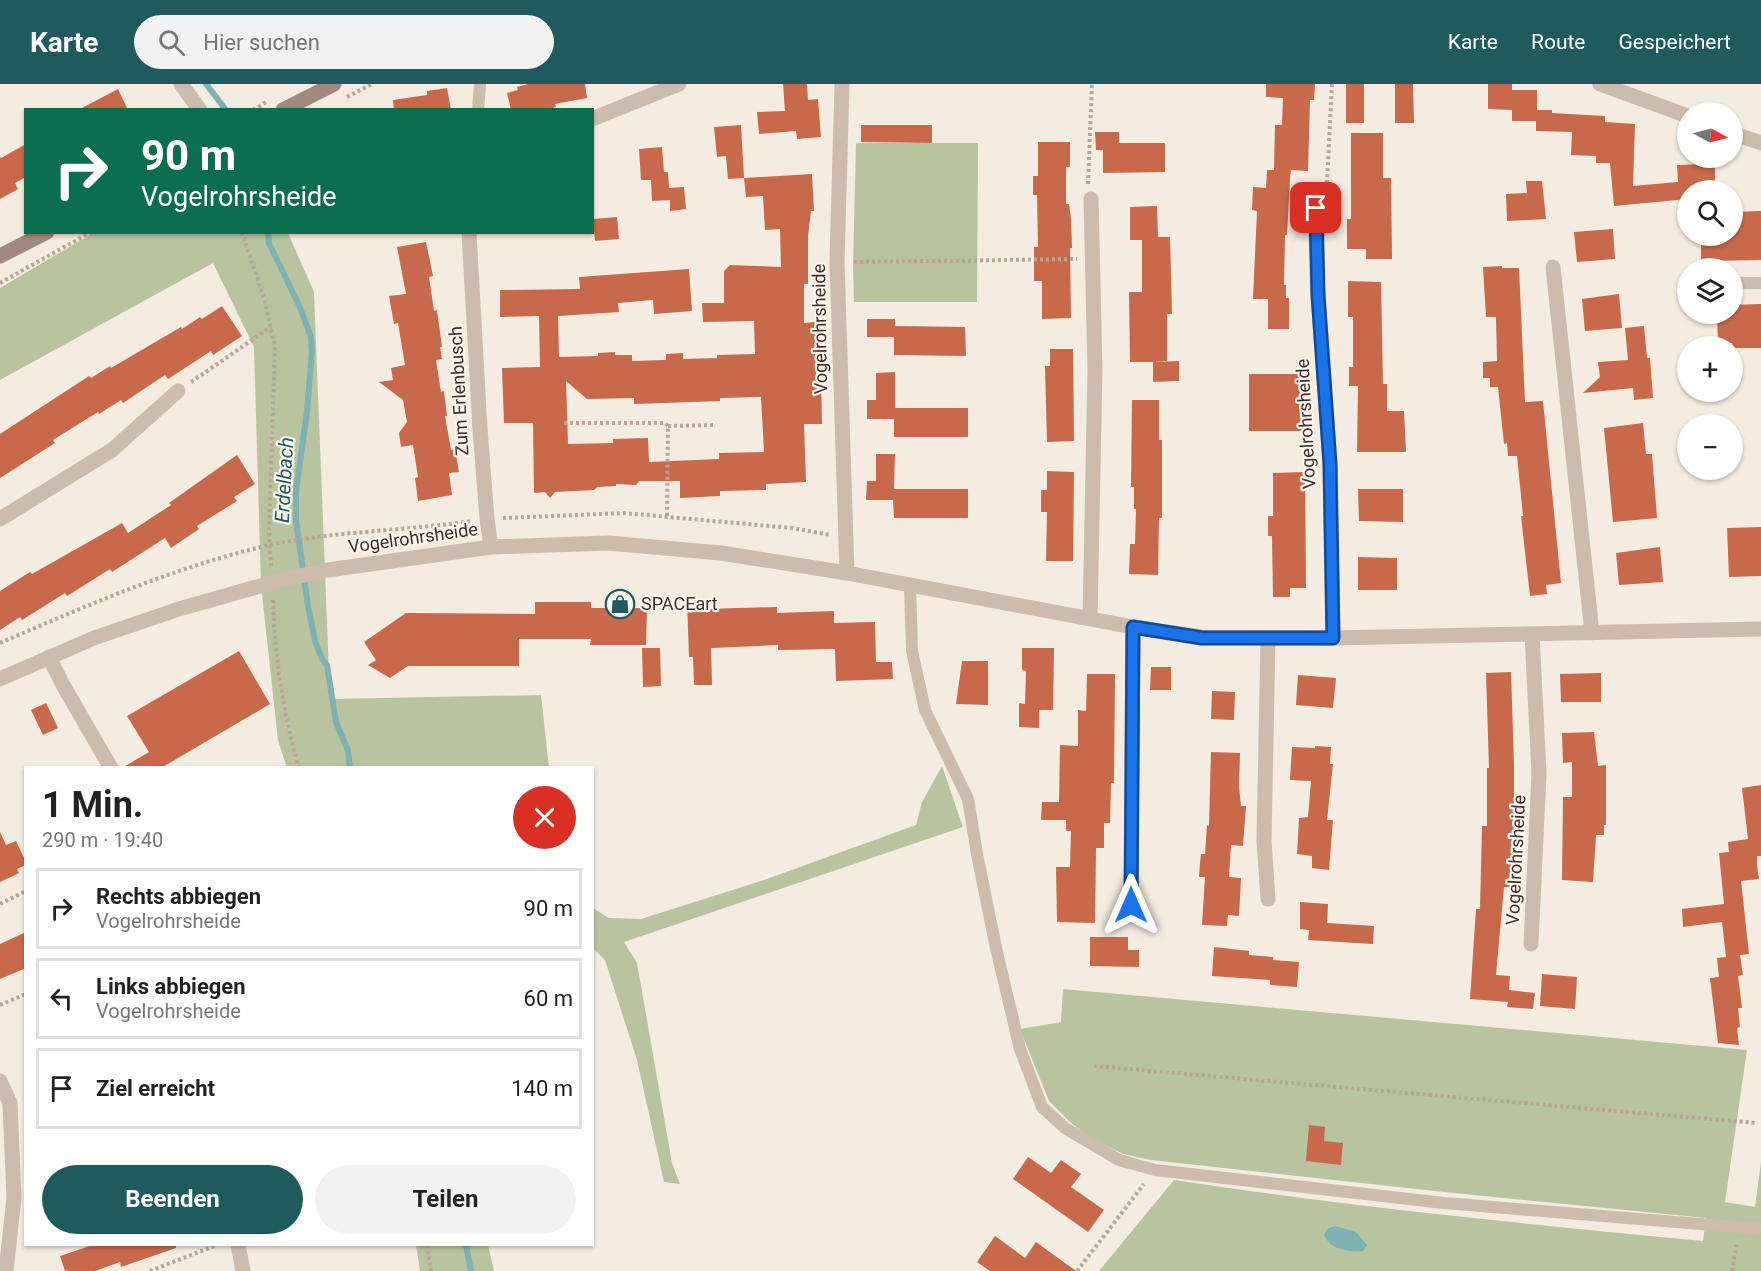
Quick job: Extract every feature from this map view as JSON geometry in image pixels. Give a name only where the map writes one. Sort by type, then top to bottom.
[{"type":"main road","points":[[287,108],[334,84]]},
{"type":"main road","points":[[0,256],[43,234]]},
{"type":"street","points":[[181,84],[199,108]]},
{"type":"street","points":[[594,117],[679,84]]},
{"type":"street","name":"Vogelrohrsheide","points":[[842,84],[837,262],[848,573]]},
{"type":"street","points":[[1600,84],[1677,112]]},
{"type":"street","points":[[1743,137],[1761,143]]},
{"type":"street","points":[[1090,618],[1095,370],[1091,199]]},
{"type":"street","name":"Vogelrohrsheide","points":[[1316,208],[1318,295],[1330,464],[1333,638]]},
{"type":"street","name":"Zum Erlenbusch","points":[[469,234],[487,519],[491,547]]},
{"type":"street","points":[[1553,267],[1592,633]]},
{"type":"street","points":[[0,519],[112,450],[178,391]]},
{"type":"street","name":"Vogelrohrsheide","points":[[0,679],[94,638],[179,609],[277,581],[328,570],[491,547],[608,543],[721,554],[848,573],[1202,638],[1333,638],[1761,629]]},
{"type":"street","points":[[1131,905],[1133,627]]},
{"type":"street","name":"Vogelrohrsheide","points":[[1531,944],[1539,772],[1532,634]]},
{"type":"street","points":[[1268,638],[1264,841],[1268,899]]},
{"type":"street","points":[[49,657],[110,766]]},
{"type":"street","points":[[0,1080],[10,1103],[14,1198],[6,1271]]},
{"type":"street","points":[[10,1103],[24,1099]]},
{"type":"street","points":[[238,1246],[243,1271]]},
{"type":"lane","points":[[478,108],[480,84]]},
{"type":"lane","points":[[1743,283],[1761,283]]},
{"type":"lane","points":[[910,585],[912,651],[925,710],[968,799],[976,854],[1020,1049],[1042,1107],[1053,1119],[1119,1160],[1155,1170],[1444,1203],[1761,1228]]},
{"type":"path","points":[[1091,199],[1088,188],[1092,84]]},
{"type":"path","points":[[1316,208],[1328,183],[1332,84]]},
{"type":"path","points":[[0,283],[87,234]]},
{"type":"path","points":[[243,234],[263,295],[275,346],[269,545],[277,581],[274,630],[281,688],[289,734],[299,766]]},
{"type":"path","points":[[837,262],[1093,259]]},
{"type":"path","points":[[178,391],[271,327]]},
{"type":"path","points":[[564,423],[665,423],[668,426],[716,424]]},
{"type":"path","points":[[667,518],[668,426]]},
{"type":"path","points":[[0,643],[105,597],[221,558],[269,545],[323,537],[441,526],[487,519],[624,513],[792,528],[846,538]]},
{"type":"path","points":[[0,904],[24,892]]},
{"type":"path","points":[[0,1005],[24,995]]},
{"type":"path","points":[[1094,1065],[1756,1123]]},
{"type":"path","points":[[1077,1271],[1155,1170]]},
{"type":"path","points":[[1732,1271],[1739,1227]]},
{"type":"path","points":[[150,1271],[214,1246]]},
{"type":"path","points":[[427,1246],[431,1271]]},
{"type":"green space","points":[[856,143],[978,143],[977,302],[854,302]]},
{"type":"green space","points":[[91,234],[288,234],[314,292],[330,699],[541,695],[549,766],[286,766],[278,740],[261,585],[254,347],[213,263],[0,380],[0,288]]},
{"type":"green space","points":[[942,766],[963,827],[624,942],[637,963],[672,1163],[680,1184],[664,1182],[637,1060],[605,960],[594,949],[594,909],[609,918],[641,919],[764,880],[916,825],[922,802]]},
{"type":"green space","points":[[1063,989],[1747,1050],[1725,1202],[1755,1207],[1761,1162],[1761,1271],[1099,1271],[1174,1180],[1372,1207],[1703,1241],[1706,1218],[1151,1160],[1123,1154],[1089,1137],[1049,1101],[1020,1029],[1061,1022]]},
{"type":"green space","points":[[416,1246],[488,1246],[494,1271],[420,1271]]},
{"type":"water","points":[[1335,1226],[1356,1232],[1367,1245],[1363,1251],[1345,1250],[1331,1244],[1324,1235],[1327,1229]]},
{"type":"building","points":[[528,84],[585,84],[587,98],[555,104],[556,107],[552,108],[511,108],[507,93],[518,90],[517,87]]},
{"type":"building","points":[[783,84],[807,84],[808,100],[818,99],[821,137],[797,139],[796,131],[759,134],[757,112],[785,111]]},
{"type":"building","points":[[1266,84],[1315,84],[1314,100],[1310,100],[1308,171],[1291,170],[1290,179],[1287,235],[1285,235],[1284,285],[1286,285],[1286,298],[1289,298],[1289,329],[1268,329],[1268,299],[1253,299],[1257,211],[1252,210],[1253,187],[1266,188],[1267,170],[1274,170],[1275,125],[1282,125],[1283,98],[1266,97]]},
{"type":"building","points":[[1346,84],[1364,84],[1364,123],[1346,123]]},
{"type":"building","points":[[1395,84],[1413,84],[1414,123],[1395,123]]},
{"type":"building","points":[[1488,84],[1512,84],[1512,90],[1537,90],[1537,110],[1605,116],[1605,122],[1635,124],[1633,186],[1677,182],[1677,200],[1614,206],[1610,163],[1596,163],[1596,156],[1571,155],[1572,132],[1536,131],[1536,121],[1512,121],[1512,110],[1488,109]]},
{"type":"building","points":[[447,88],[451,108],[394,108],[393,100],[427,95],[427,91]]},
{"type":"building","points":[[118,89],[127,108],[82,108]]},
{"type":"building","points":[[741,125],[744,178],[728,179],[726,156],[717,157],[714,127]]},
{"type":"building","points":[[861,125],[932,125],[932,143],[861,142]]},
{"type":"building","points":[[1095,132],[1119,132],[1119,143],[1165,143],[1165,172],[1103,173],[1103,150],[1096,150]]},
{"type":"building","points":[[1351,133],[1383,133],[1383,178],[1391,178],[1392,259],[1366,259],[1366,249],[1347,249],[1347,219],[1351,219]]},
{"type":"building","points":[[1038,142],[1070,142],[1070,167],[1066,167],[1066,204],[1069,204],[1071,219],[1071,318],[1042,319],[1042,281],[1034,281],[1034,247],[1038,247],[1037,195],[1033,195],[1033,176],[1038,176]]},
{"type":"building","points":[[24,145],[24,178],[15,183],[18,189],[0,199],[0,157]]},
{"type":"building","points":[[662,147],[664,172],[668,172],[669,188],[684,187],[686,209],[670,211],[670,200],[652,201],[651,180],[641,180],[639,149]]},
{"type":"building","points":[[1677,168],[1715,168],[1715,180],[1678,180]]},
{"type":"building","points":[[812,174],[814,211],[811,211],[808,236],[808,284],[804,284],[804,323],[815,322],[816,380],[821,380],[822,424],[804,424],[806,482],[766,484],[766,490],[720,491],[720,496],[680,498],[680,481],[639,481],[636,485],[616,484],[616,486],[597,487],[594,490],[555,492],[550,498],[545,492],[534,493],[533,423],[504,423],[502,368],[540,367],[539,316],[500,317],[500,290],[580,289],[579,277],[689,269],[692,311],[654,314],[653,300],[618,303],[619,312],[558,316],[559,357],[598,356],[598,353],[615,352],[615,355],[632,355],[632,361],[666,360],[666,354],[683,353],[683,359],[755,354],[754,321],[703,322],[702,303],[724,303],[724,271],[730,265],[781,267],[780,229],[765,230],[763,196],[746,197],[744,178]],"holes":[[[566,381],[587,399],[634,398],[634,404],[761,397],[764,452],[719,453],[719,459],[649,462],[648,438],[613,439],[613,443],[568,444]]]},
{"type":"building","points":[[1526,181],[1542,181],[1546,219],[1507,221],[1506,194],[1527,193]]},
{"type":"building","points":[[1157,206],[1158,237],[1170,237],[1172,314],[1167,314],[1167,362],[1130,362],[1129,292],[1142,292],[1142,240],[1130,240],[1130,207]]},
{"type":"building","points":[[1761,211],[1761,260],[1701,258],[1701,246],[1743,246],[1743,212]]},
{"type":"building","points":[[617,217],[619,239],[595,241],[594,219]]},
{"type":"building","points":[[1613,229],[1615,259],[1577,262],[1574,232]]},
{"type":"building","points":[[426,242],[433,276],[429,277],[434,311],[437,310],[442,347],[440,347],[442,359],[436,360],[441,392],[444,391],[447,416],[445,416],[451,450],[455,449],[459,472],[449,473],[452,495],[418,501],[415,478],[418,477],[413,445],[401,447],[399,433],[407,422],[403,400],[379,382],[393,380],[391,368],[405,365],[398,323],[394,324],[389,296],[406,294],[397,247]]},
{"type":"building","points":[[1502,266],[1502,268],[1519,268],[1525,402],[1543,401],[1561,583],[1546,585],[1547,594],[1530,596],[1517,456],[1508,456],[1507,443],[1504,444],[1498,387],[1490,387],[1490,378],[1483,378],[1483,362],[1497,361],[1496,317],[1486,317],[1483,267]]},
{"type":"building","points":[[1348,281],[1381,282],[1383,384],[1387,384],[1387,411],[1404,411],[1406,452],[1357,452],[1358,386],[1349,386],[1349,367],[1353,367],[1353,317],[1348,317]]},
{"type":"building","points":[[1619,294],[1622,328],[1585,331],[1582,299]]},
{"type":"building","points":[[1761,304],[1761,348],[1743,348],[1743,336],[1718,336],[1717,324],[1743,324],[1743,305]]},
{"type":"building","points":[[222,306],[242,336],[213,355],[211,351],[168,379],[165,375],[123,403],[121,400],[99,414],[98,412],[53,440],[55,443],[0,478],[0,434],[89,376],[91,378],[110,366],[111,368]]},
{"type":"building","points":[[867,319],[895,319],[895,326],[965,327],[966,356],[894,355],[894,337],[867,337]]},
{"type":"building","points":[[1644,326],[1647,358],[1650,358],[1653,398],[1634,400],[1633,388],[1583,393],[1600,377],[1598,362],[1628,360],[1625,328]]},
{"type":"building","points":[[1050,349],[1073,349],[1074,441],[1047,442],[1045,366],[1050,366]]},
{"type":"building","points":[[1179,361],[1179,381],[1153,382],[1153,362]]},
{"type":"building","points":[[895,372],[895,408],[968,408],[968,437],[894,437],[894,419],[867,419],[867,400],[876,400],[876,373]]},
{"type":"building","points":[[1249,374],[1305,374],[1305,431],[1249,431]]},
{"type":"building","points":[[1132,400],[1159,400],[1159,440],[1162,440],[1162,518],[1159,518],[1158,575],[1129,574],[1130,544],[1135,544],[1136,509],[1134,509],[1134,487],[1131,487]]},
{"type":"building","points":[[1643,423],[1646,454],[1652,454],[1657,518],[1613,522],[1604,428]]},
{"type":"building","points":[[876,454],[895,454],[894,489],[968,489],[968,518],[894,518],[893,500],[866,500],[867,481],[876,481]]},
{"type":"building","points":[[237,455],[255,484],[234,497],[237,501],[197,526],[199,529],[171,548],[165,538],[112,572],[110,569],[67,596],[65,593],[22,620],[20,617],[0,630],[0,591],[30,572],[32,574],[122,523],[128,533],[171,505],[169,503]]},
{"type":"building","points":[[1047,471],[1074,472],[1073,561],[1046,561],[1047,512],[1041,512],[1041,490],[1047,490]]},
{"type":"building","points":[[1305,472],[1306,588],[1290,588],[1290,597],[1273,597],[1272,536],[1268,536],[1268,516],[1273,516],[1273,473]]},
{"type":"building","points":[[1358,489],[1403,489],[1403,522],[1359,521]]},
{"type":"building","points":[[1761,527],[1761,576],[1729,577],[1727,528]]},
{"type":"building","points":[[1660,547],[1663,582],[1619,585],[1616,553]]},
{"type":"building","points":[[1358,557],[1397,558],[1397,590],[1358,590]]},
{"type":"building","points":[[705,600],[705,609],[777,607],[777,613],[834,611],[834,623],[875,622],[876,662],[892,662],[893,679],[836,681],[835,649],[778,650],[778,645],[711,648],[712,685],[694,685],[693,657],[689,657],[687,601]]},
{"type":"building","points":[[535,602],[591,602],[591,608],[647,608],[646,645],[590,645],[591,639],[519,639],[519,666],[408,666],[390,678],[368,665],[376,660],[364,642],[406,613],[535,614]]},
{"type":"building","points":[[642,648],[660,648],[661,686],[643,687]]},
{"type":"building","points":[[1022,648],[1054,648],[1053,710],[1039,710],[1039,728],[1019,727],[1019,703],[1025,704],[1026,671],[1022,670]]},
{"type":"building","points":[[239,651],[270,704],[164,766],[125,766],[149,752],[127,716]]},
{"type":"building","points":[[962,661],[988,661],[988,705],[956,704]]},
{"type":"building","points":[[1151,667],[1171,667],[1171,690],[1150,690]]},
{"type":"building","points":[[1511,672],[1514,887],[1504,887],[1496,975],[1510,976],[1509,990],[1535,993],[1533,1009],[1507,1007],[1508,1002],[1470,999],[1476,909],[1480,909],[1482,826],[1487,826],[1487,768],[1489,768],[1486,673]]},
{"type":"building","points":[[1601,673],[1601,702],[1561,702],[1560,674]]},
{"type":"building","points":[[1087,674],[1115,674],[1114,783],[1111,783],[1110,823],[1104,823],[1104,848],[1096,848],[1095,923],[1057,922],[1056,867],[1070,867],[1071,831],[1066,831],[1066,820],[1041,820],[1042,802],[1059,802],[1060,745],[1078,746],[1078,710],[1086,711]]},
{"type":"building","points":[[1298,675],[1336,678],[1333,708],[1296,705]]},
{"type":"building","points":[[1212,691],[1235,692],[1234,720],[1211,719]]},
{"type":"building","points":[[46,703],[58,728],[43,735],[31,710]]},
{"type":"building","points":[[1594,732],[1598,766],[1606,765],[1604,835],[1596,835],[1593,882],[1562,880],[1563,797],[1572,797],[1572,762],[1563,763],[1562,733]]},
{"type":"building","points":[[1315,746],[1331,747],[1330,764],[1333,764],[1327,820],[1333,820],[1329,870],[1312,868],[1312,856],[1297,854],[1299,818],[1308,817],[1311,781],[1290,780],[1292,747],[1315,748]]},
{"type":"building","points":[[1211,752],[1240,753],[1241,806],[1246,806],[1243,846],[1231,845],[1229,877],[1241,878],[1239,916],[1228,915],[1227,926],[1202,925],[1205,877],[1199,877],[1201,854],[1205,854],[1207,825],[1209,826]]},
{"type":"building","points":[[1761,785],[1761,856],[1757,856],[1759,879],[1741,881],[1749,954],[1740,955],[1743,975],[1738,976],[1742,1008],[1738,1008],[1739,1045],[1718,1043],[1710,978],[1719,977],[1717,958],[1726,957],[1722,922],[1683,927],[1682,909],[1724,904],[1719,853],[1729,852],[1728,842],[1748,839],[1742,788]]},
{"type":"building","points":[[0,832],[6,845],[16,841],[24,858],[24,866],[17,869],[19,873],[0,882]]},
{"type":"building","points":[[1300,902],[1328,904],[1327,923],[1374,926],[1373,944],[1308,940],[1309,930],[1300,929]]},
{"type":"building","points":[[24,933],[24,969],[0,979],[0,944]]},
{"type":"building","points":[[1090,937],[1128,937],[1128,950],[1139,950],[1139,967],[1090,966]]},
{"type":"building","points":[[1214,947],[1249,951],[1249,955],[1273,957],[1273,960],[1299,962],[1297,987],[1270,985],[1270,980],[1212,976]]},
{"type":"building","points":[[1542,974],[1577,977],[1575,1009],[1540,1006]]},
{"type":"building","points":[[1309,1125],[1325,1127],[1324,1141],[1343,1143],[1341,1165],[1306,1161]]},
{"type":"building","points":[[1028,1157],[1051,1173],[1061,1160],[1081,1174],[1071,1187],[1104,1210],[1088,1232],[1013,1179]]},
{"type":"building","points":[[995,1236],[1025,1258],[1036,1242],[1076,1271],[990,1271],[977,1262]]},
{"type":"building","points":[[90,1246],[176,1246],[176,1248],[121,1267],[120,1262],[95,1271],[65,1271],[60,1256]]},
{"type":"waterway","name":"Erdelbach","points":[[206,84],[224,108]]},
{"type":"waterway","name":"Erdelbach","points":[[268,234],[269,243],[299,305],[311,337],[307,412],[296,491],[296,520],[315,641],[327,665],[336,722],[348,751],[350,766]]},
{"type":"waterway","name":"Erdelbach","points":[[466,1246],[471,1271]]},
{"type":"place","name":"SPACEart","points":[[620,604]]},
{"type":"route","points":[[1131,905],[1133,627],[1202,638],[1333,638],[1330,464],[1318,295],[1316,208]]}]
